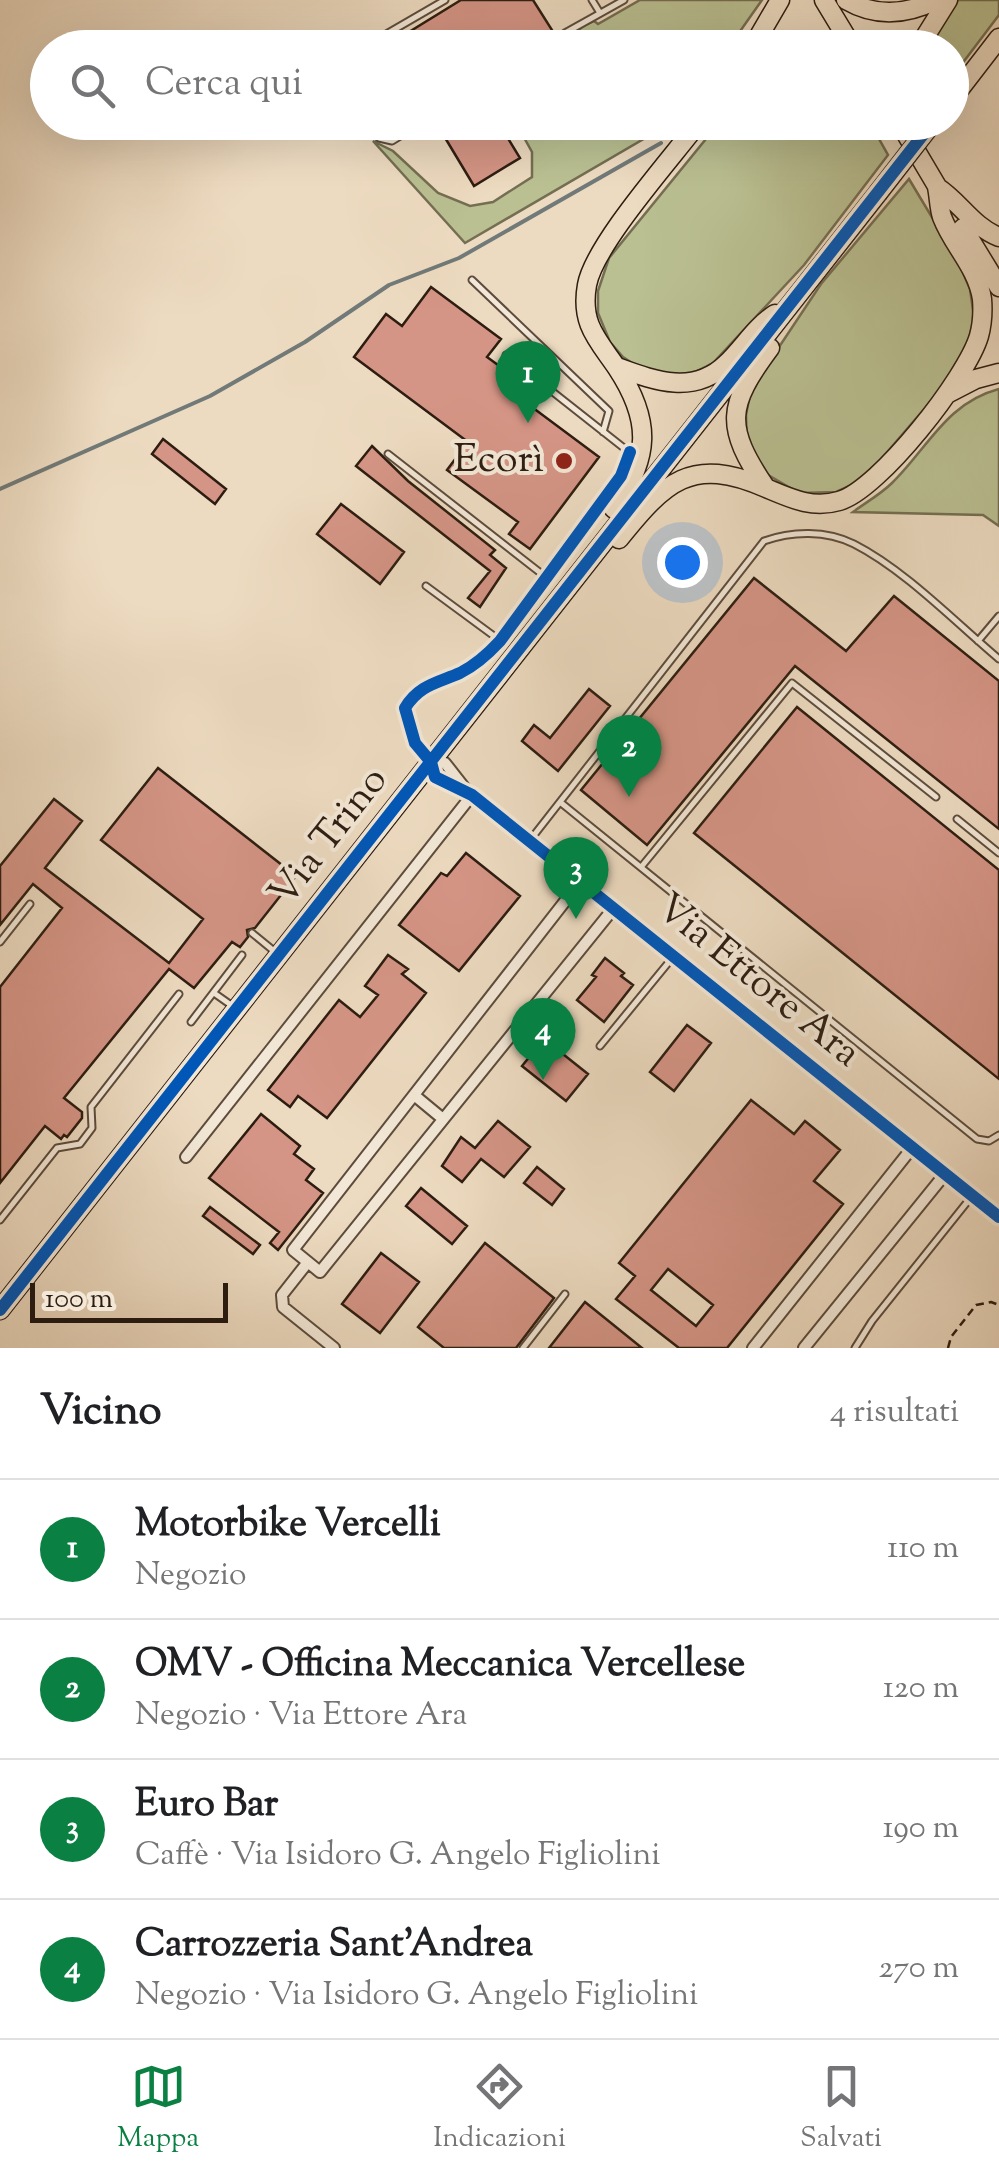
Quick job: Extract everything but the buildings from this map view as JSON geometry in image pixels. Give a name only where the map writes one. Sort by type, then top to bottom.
[{"type":"main road","points":[[762,30],[780,0]]},
{"type":"main road","points":[[824,0],[842,30]]},
{"type":"main road","points":[[846,0],[866,10],[892,12],[908,11],[936,0]]},
{"type":"main road","points":[[929,30],[948,0]]},
{"type":"main road","points":[[969,76],[999,38]]},
{"type":"main road","points":[[559,598],[580,555],[632,481],[643,444],[639,410],[616,367],[594,338],[588,319],[587,284],[593,264],[686,140]]},
{"type":"main road","points":[[896,140],[920,158]]},
{"type":"main road","points":[[909,140],[999,287]]},
{"type":"main road","points":[[919,140],[920,158]]},
{"type":"main road","name":"Via Trino","points":[[3,1299],[238,1010],[919,140]]},
{"type":"main road","points":[[559,598],[596,568],[652,498],[679,480],[724,474],[801,502],[837,502],[858,494],[876,480],[947,394],[980,335],[982,300],[970,264],[942,216],[937,187]]},
{"type":"main road","points":[[937,187],[958,200],[976,224],[999,236]]},
{"type":"main road","points":[[616,367],[660,383],[696,381],[726,364],[758,325],[792,302]]},
{"type":"main road","points":[[766,488],[740,443],[738,396],[771,346],[792,302]]},
{"type":"main road","points":[[947,394],[976,379],[999,374]]},
{"type":"street","points":[[431,762],[415,743],[405,708],[415,693],[462,672],[484,658],[500,641],[621,476],[630,452]]},
{"type":"street","name":"Via Ettore Ara","points":[[431,762],[435,777],[470,793],[999,1218]]},
{"type":"street","points":[[186,1158],[470,793]]},
{"type":"street","points":[[580,882],[293,1250],[320,1272],[613,908]]},
{"type":"street","points":[[414,1096],[443,1119]]},
{"type":"street","points":[[753,1348],[912,1148]]},
{"type":"street","points":[[804,1348],[945,1174]]},
{"type":"street","points":[[308,1262],[282,1295],[283,1307],[334,1348]]},
{"type":"lane","points":[[394,30],[444,0]]},
{"type":"lane","points":[[592,0],[600,13]]},
{"type":"lane","points":[[575,30],[624,0]]},
{"type":"lane","points":[[472,280],[609,412],[603,432]]},
{"type":"lane","points":[[506,355],[630,452]]},
{"type":"lane","points":[[388,454],[548,579]]},
{"type":"lane","points":[[529,842],[764,541],[803,533],[853,544],[896,573],[999,659]]},
{"type":"lane","points":[[426,586],[500,641]]},
{"type":"lane","points":[[978,641],[999,616]]},
{"type":"lane","points":[[642,866],[792,683],[936,797]]},
{"type":"lane","points":[[560,802],[977,1139],[990,1141],[999,1134]]},
{"type":"lane","points":[[957,818],[999,852]]},
{"type":"lane","points":[[0,942],[30,904]]},
{"type":"lane","points":[[252,933],[280,956]]},
{"type":"lane","points":[[191,1022],[242,955]]},
{"type":"lane","points":[[600,1046],[674,957]]},
{"type":"lane","points":[[214,992],[238,1010]]},
{"type":"lane","points":[[0,1220],[57,1148],[80,1144],[92,1128],[91,1108],[180,994]]},
{"type":"lane","points":[[516,1029],[526,1038]]},
{"type":"lane","points":[[855,1348],[872,1320],[972,1196]]},
{"type":"lane","points":[[523,1348],[564,1294]]},
{"type":"path","points":[[948,1348],[951,1337],[976,1305],[999,1305]]},
{"type":"green space","points":[[640,0],[762,0],[741,30],[578,30],[594,21],[598,24]]},
{"type":"green space","points":[[958,0],[999,0],[999,15],[969,55],[969,30],[939,30]]},
{"type":"green space","points":[[525,140],[642,140],[465,243],[373,141],[393,151],[438,193],[470,206],[493,202],[532,177],[532,152]]},
{"type":"green space","points":[[705,140],[880,140],[888,155],[804,265],[713,363],[689,375],[665,375],[640,368],[610,342],[598,313],[598,291],[609,258]]},
{"type":"green space","points":[[909,179],[957,259],[970,289],[974,317],[966,354],[938,393],[863,480],[836,492],[799,493],[763,472],[747,448],[746,415],[751,389],[821,284]]},
{"type":"green space","points":[[999,389],[999,526],[983,515],[853,512],[892,483],[951,416]]},
{"type":"waterway","points":[[0,489],[210,396],[305,342],[389,285],[459,258],[661,143]]},
{"type":"cycle path","points":[[0,1310],[919,140]]},
{"type":"cycle path","points":[[630,452],[621,476],[500,641],[471,666],[410,700],[405,708],[415,743],[431,762],[435,777],[472,795],[999,1217]]},
{"type":"place","name":"Motorbike Vercelli","points":[[528,423]]},
{"type":"place","name":"Ecorì","points":[[564,461]]},
{"type":"place","name":"OMV - Officina Meccanica Vercellese","points":[[629,797]]},
{"type":"place","name":"Euro Bar","points":[[576,919]]},
{"type":"place","name":"Carrozzeria Sant'Andrea","points":[[543,1080]]}]
